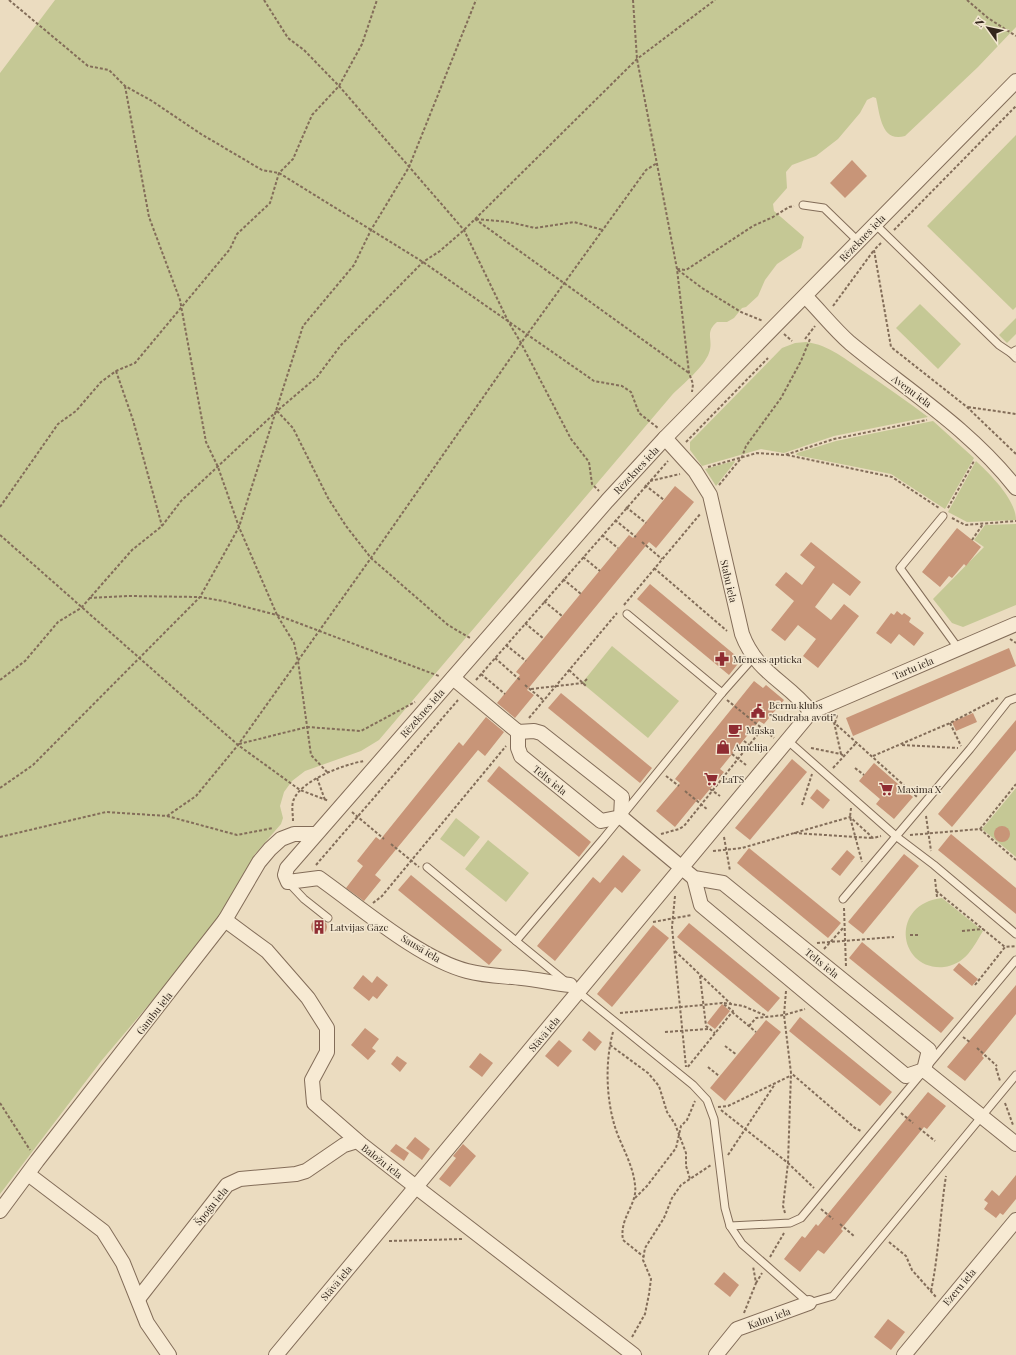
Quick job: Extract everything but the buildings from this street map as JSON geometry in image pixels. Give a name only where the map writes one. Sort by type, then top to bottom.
[{"type":"street","name":"Rēzeknes iela","points":[[288,882],[285,875],[287,868],[315,834],[479,649],[607,501],[666,437],[1016,81]]},
{"type":"street","name":"Aveņu iela","points":[[806,296],[848,341],[946,416],[983,450],[1016,488]]},
{"type":"street","name":"Stabu iela","points":[[666,437],[695,471],[710,495],[742,634],[753,658],[760,666],[814,710]]},
{"type":"street","name":"Tartu iela","points":[[814,710],[1016,624]]},
{"type":"street","points":[[451,680],[522,727],[542,733],[622,798],[621,817],[694,878],[701,905],[906,1076],[924,1070],[1016,1144]]},
{"type":"street","name":"Stāvā iela","points":[[276,1355],[416,1187],[574,989],[641,917],[787,740],[814,710]]},
{"type":"street","name":"Telts iela","points":[[522,727],[518,748],[521,756],[600,821],[621,817]]},
{"type":"street","name":"Ganību iela","points":[[0,1211],[37,1161],[183,977],[225,920],[259,862],[270,849],[281,840],[294,834],[315,834]]},
{"type":"street","name":"Sausā iela","points":[[288,882],[319,878],[408,942],[443,962],[467,971],[490,976],[521,978],[574,989]]},
{"type":"street","name":"Telts iela","points":[[694,878],[723,882],[929,1050],[924,1070]]},
{"type":"street","name":"Baložu iela","points":[[225,920],[268,951],[308,998],[327,1028],[327,1052],[312,1080],[314,1103],[357,1140],[416,1187],[631,1353]]},
{"type":"street","name":"Špoģu iela","points":[[138,1299],[227,1185],[240,1179],[296,1174],[306,1171],[344,1145],[357,1140]]},
{"type":"street","points":[[28,1174],[103,1231],[123,1263],[147,1323],[169,1355]]},
{"type":"street","name":"Ezeru iela","points":[[904,1355],[1016,1220]]},
{"type":"street","name":"Kalnu iela","points":[[721,1352],[738,1329],[809,1303]]},
{"type":"lane","points":[[803,205],[824,208],[859,242]]},
{"type":"lane","points":[[876,225],[999,345],[1014,354]]},
{"type":"lane","points":[[944,514],[900,568],[958,648]]},
{"type":"lane","points":[[627,614],[721,694]]},
{"type":"lane","points":[[516,940],[621,817],[721,694],[753,658]]},
{"type":"lane","points":[[843,899],[895,835],[924,804],[1008,701],[1016,698]]},
{"type":"lane","points":[[787,740],[895,835],[934,865],[1016,934]]},
{"type":"lane","points":[[427,867],[701,1093],[711,1108],[714,1120],[724,1208],[730,1226],[742,1244],[809,1303],[833,1296],[1016,1075]]},
{"type":"lane","points":[[288,882],[304,900],[328,918]]},
{"type":"lane","points":[[730,1226],[790,1223],[801,1218],[1016,960]]},
{"type":"path","points":[[9,0],[88,66],[109,70],[125,86],[262,170],[279,173],[423,262],[594,381],[622,386],[631,392],[638,412],[666,437]]},
{"type":"path","points":[[264,0],[288,38],[304,50],[339,86],[464,230],[508,321],[521,342],[571,439],[589,462],[592,484],[607,501]]},
{"type":"path","points":[[0,507],[58,424],[76,410],[102,382],[116,371],[135,363],[180,307],[230,249],[237,234],[270,203],[279,173],[293,159],[312,115],[339,86],[362,44],[377,0]]},
{"type":"path","points":[[0,788],[33,765],[200,597],[239,527],[303,326],[354,265],[371,230],[410,167],[476,0]]},
{"type":"path","points":[[633,0],[637,59],[677,269],[689,373],[693,384],[690,413]]},
{"type":"path","points":[[0,680],[25,661],[58,622],[81,608],[132,550],[162,526],[181,501],[277,411],[317,377],[341,345],[423,262],[440,251],[464,230],[637,59],[715,0]]},
{"type":"path","points":[[967,0],[988,18],[1016,36]]},
{"type":"path","points":[[125,86],[149,218],[180,300],[180,307],[206,442],[218,467],[239,527],[277,615],[294,643],[298,661],[311,755],[328,774]]},
{"type":"path","points":[[167,816],[196,796],[238,745],[372,558],[521,342],[646,170],[657,163]]},
{"type":"path","points":[[677,269],[686,270],[753,226],[773,217],[789,207],[803,205]]},
{"type":"path","points":[[475,219],[509,222],[536,228],[574,222],[603,230]]},
{"type":"path","points":[[475,219],[689,373]]},
{"type":"path","points":[[833,306],[874,250]]},
{"type":"path","points":[[677,269],[702,288],[741,312],[775,327]]},
{"type":"path","points":[[805,339],[815,326]]},
{"type":"path","points":[[522,727],[662,558],[693,524],[710,495],[742,457],[746,446],[790,382],[810,339]]},
{"type":"path","points":[[684,444],[768,358]]},
{"type":"path","points":[[116,371],[133,420],[162,526]]},
{"type":"path","points":[[967,407],[1016,414]]},
{"type":"path","points":[[277,411],[293,428],[328,498],[346,526],[372,558],[448,625],[470,639],[479,649]]},
{"type":"path","points":[[786,455],[834,439],[946,416]]},
{"type":"path","points":[[648,481],[695,471],[757,453],[786,455],[892,477],[944,514],[965,525],[1016,521]]},
{"type":"path","points":[[944,514],[976,456]]},
{"type":"path","points":[[325,853],[648,481],[671,457]]},
{"type":"path","points":[[645,485],[664,500]]},
{"type":"path","points":[[626,507],[646,523]]},
{"type":"path","points":[[615,520],[636,537]]},
{"type":"path","points":[[972,540],[983,524]]},
{"type":"path","points":[[0,535],[238,745],[300,790],[325,800],[342,804]]},
{"type":"path","points":[[602,535],[618,548]]},
{"type":"path","points":[[642,542],[662,558]]},
{"type":"path","points":[[583,557],[600,571]]},
{"type":"path","points":[[654,568],[734,637],[742,634]]},
{"type":"path","points":[[563,579],[581,594]]},
{"type":"path","points":[[89,598],[128,596],[200,597],[277,615],[423,668],[451,680]]},
{"type":"path","points":[[544,601],[562,616]]},
{"type":"path","points":[[525,623],[544,639]]},
{"type":"path","points":[[506,645],[526,661]]},
{"type":"path","points":[[495,658],[520,680]]},
{"type":"path","points":[[569,670],[586,686]]},
{"type":"path","points":[[481,674],[505,694]]},
{"type":"path","points":[[531,689],[584,683],[587,679]]},
{"type":"path","points":[[526,685],[544,700]]},
{"type":"path","points":[[721,694],[770,736]]},
{"type":"path","points":[[873,756],[950,723],[1004,694]]},
{"type":"path","points":[[238,745],[307,727],[361,731],[413,702],[437,696]]},
{"type":"path","points":[[814,710],[834,722],[924,804],[934,865],[936,897]]},
{"type":"path","points":[[834,722],[841,754]]},
{"type":"path","points":[[901,745],[963,748],[950,723]]},
{"type":"path","points":[[647,838],[680,829],[722,775],[762,729]]},
{"type":"path","points":[[744,741],[757,751]]},
{"type":"path","points":[[827,775],[857,742]]},
{"type":"path","points":[[382,896],[508,744]]},
{"type":"path","points":[[803,754],[808,748],[841,754],[844,756]]},
{"type":"path","points":[[732,754],[746,765]]},
{"type":"path","points":[[294,834],[293,800],[300,790],[318,778],[360,761],[383,757]]},
{"type":"path","points":[[802,805],[815,765]]},
{"type":"path","points":[[855,768],[864,775]]},
{"type":"path","points":[[659,770],[679,786]]},
{"type":"path","points":[[722,775],[731,783]]},
{"type":"path","points":[[318,778],[321,792],[325,800]]},
{"type":"path","points":[[791,833],[873,838],[980,829],[1016,784]]},
{"type":"path","points":[[711,789],[720,796]]},
{"type":"path","points":[[685,791],[708,810]]},
{"type":"path","points":[[852,797],[850,817],[864,872]]},
{"type":"path","points":[[0,837],[106,812],[167,816],[237,835],[279,827]]},
{"type":"path","points":[[357,816],[384,839]]},
{"type":"path","points":[[694,853],[742,848],[850,817]]},
{"type":"path","points":[[850,817],[873,838]]},
{"type":"path","points":[[722,820],[730,872]]},
{"type":"path","points":[[980,829],[1016,860]]},
{"type":"path","points":[[391,844],[420,869],[427,867]]},
{"type":"path","points":[[670,883],[675,888],[673,919],[674,950],[686,1069],[693,1085]]},
{"type":"path","points":[[936,890],[1005,947],[1016,946]]},
{"type":"path","points":[[843,899],[846,968]]},
{"type":"path","points":[[641,917],[648,923],[688,915],[697,915]]},
{"type":"path","points":[[817,959],[844,926]]},
{"type":"path","points":[[962,931],[984,929]]},
{"type":"path","points":[[910,936],[920,935]]},
{"type":"path","points":[[816,943],[894,937]]},
{"type":"path","points":[[975,985],[1005,947]]},
{"type":"path","points":[[674,950],[731,1004]]},
{"type":"path","points":[[700,975],[706,1026],[715,1033]]},
{"type":"path","points":[[784,1212],[788,1162],[791,1075],[784,1015],[786,990]]},
{"type":"path","points":[[606,1014],[722,1003],[743,1006],[768,1017]]},
{"type":"path","points":[[722,1003],[756,1032]]},
{"type":"path","points":[[749,1026],[756,1018],[784,1015],[808,1009]]},
{"type":"path","points":[[686,1069],[732,1012]]},
{"type":"path","points":[[616,1022],[610,1045],[610,1104],[615,1128],[635,1184],[635,1198]]},
{"type":"path","points":[[665,1032],[710,1028]]},
{"type":"path","points":[[610,1045],[648,1073],[659,1086],[667,1112],[675,1124],[686,1153],[686,1166],[690,1179]]},
{"type":"path","points":[[725,1046],[737,1055]]},
{"type":"path","points":[[977,1048],[997,1066]]},
{"type":"path","points":[[708,1067],[719,1076]]},
{"type":"path","points":[[728,1106],[791,1075]]},
{"type":"path","points":[[791,1075],[855,1128],[870,1135]]},
{"type":"path","points":[[727,1156],[775,1084]]},
{"type":"path","points":[[1002,1091],[1005,1105],[1016,1131]]},
{"type":"path","points":[[644,1257],[623,1240],[621,1229],[628,1210],[635,1198],[647,1186],[676,1148],[681,1126],[687,1120],[694,1102],[701,1093]]},
{"type":"path","points":[[0,1103],[37,1161]]},
{"type":"path","points":[[717,1107],[788,1162],[821,1194]]},
{"type":"path","points":[[894,1107],[913,1123]]},
{"type":"path","points":[[919,1128],[935,1141]]},
{"type":"path","points":[[631,1353],[633,1334],[645,1314],[651,1279],[644,1257],[645,1248],[664,1218],[672,1198],[681,1185],[714,1162]]},
{"type":"path","points":[[931,1291],[937,1258],[941,1206],[947,1171]]},
{"type":"path","points":[[814,1203],[834,1219]]},
{"type":"path","points":[[840,1224],[855,1237]]},
{"type":"path","points":[[882,1237],[906,1256],[912,1270],[944,1306]]},
{"type":"path","points":[[373,1239],[394,1241],[484,1239]]},
{"type":"path","points":[[738,1329],[756,1283],[750,1251]]},
{"type":"green space","points":[[55,0],[1016,0],[1016,27],[978,67],[905,136],[897,137],[886,131],[883,126],[876,98],[873,97],[867,100],[860,113],[838,139],[816,156],[792,165],[786,172],[787,188],[773,204],[774,211],[804,237],[801,248],[777,264],[765,280],[758,296],[746,307],[742,308],[734,318],[727,322],[717,322],[713,326],[710,333],[711,344],[709,353],[703,364],[672,395],[379,740],[361,751],[305,771],[292,781],[284,792],[280,806],[283,818],[281,824],[255,854],[223,912],[173,976],[102,1060],[0,1194],[0,73]]},
{"type":"green space","points":[[1016,135],[1016,307],[1013,310],[927,226]]},
{"type":"green space","points":[[920,304],[961,344],[938,369],[896,328]]},
{"type":"green space","points":[[1016,318],[1016,334],[1007,343],[999,335]]},
{"type":"green space","points":[[806,342],[823,346],[838,354],[928,417],[834,436],[784,453],[761,449],[702,466],[690,450],[690,442],[782,348],[795,343]]},
{"type":"green space","points":[[933,421],[974,458],[945,509],[891,474],[796,455],[797,453],[836,441]]},
{"type":"green space","points":[[734,461],[735,462],[716,486],[705,469]]},
{"type":"green space","points":[[976,461],[995,480],[1007,496],[1015,512],[1016,520],[967,522],[948,512]]},
{"type":"green space","points":[[1016,524],[1016,605],[963,627],[952,623],[933,599],[984,547],[974,540],[985,525]]},
{"type":"green space","points":[[612,646],[679,701],[648,738],[582,683]]},
{"type":"green space","points":[[1016,788],[1016,857],[982,829]]},
{"type":"green space","points":[[456,818],[480,837],[464,857],[440,839]]},
{"type":"green space","points":[[488,840],[529,873],[506,902],[465,869]]},
{"type":"green space","points":[[942,898],[983,931],[966,957],[954,964],[944,967],[929,965],[917,959],[909,949],[906,936],[907,924],[913,912],[925,903]]},
{"type":"place","name":"Mēness aptieka","points":[[722,659]]},
{"type":"place","name":"Bērnu klubs \"Sudraba avoti\"","points":[[758,711]]},
{"type":"place","name":"Maska","points":[[735,730]]},
{"type":"place","name":"Amelija","points":[[723,747]]},
{"type":"place","name":"LaTS","points":[[711,779]]},
{"type":"place","name":"Maxima X","points":[[886,789]]},
{"type":"place","name":"Latvijas Gāze","points":[[319,927]]}]
